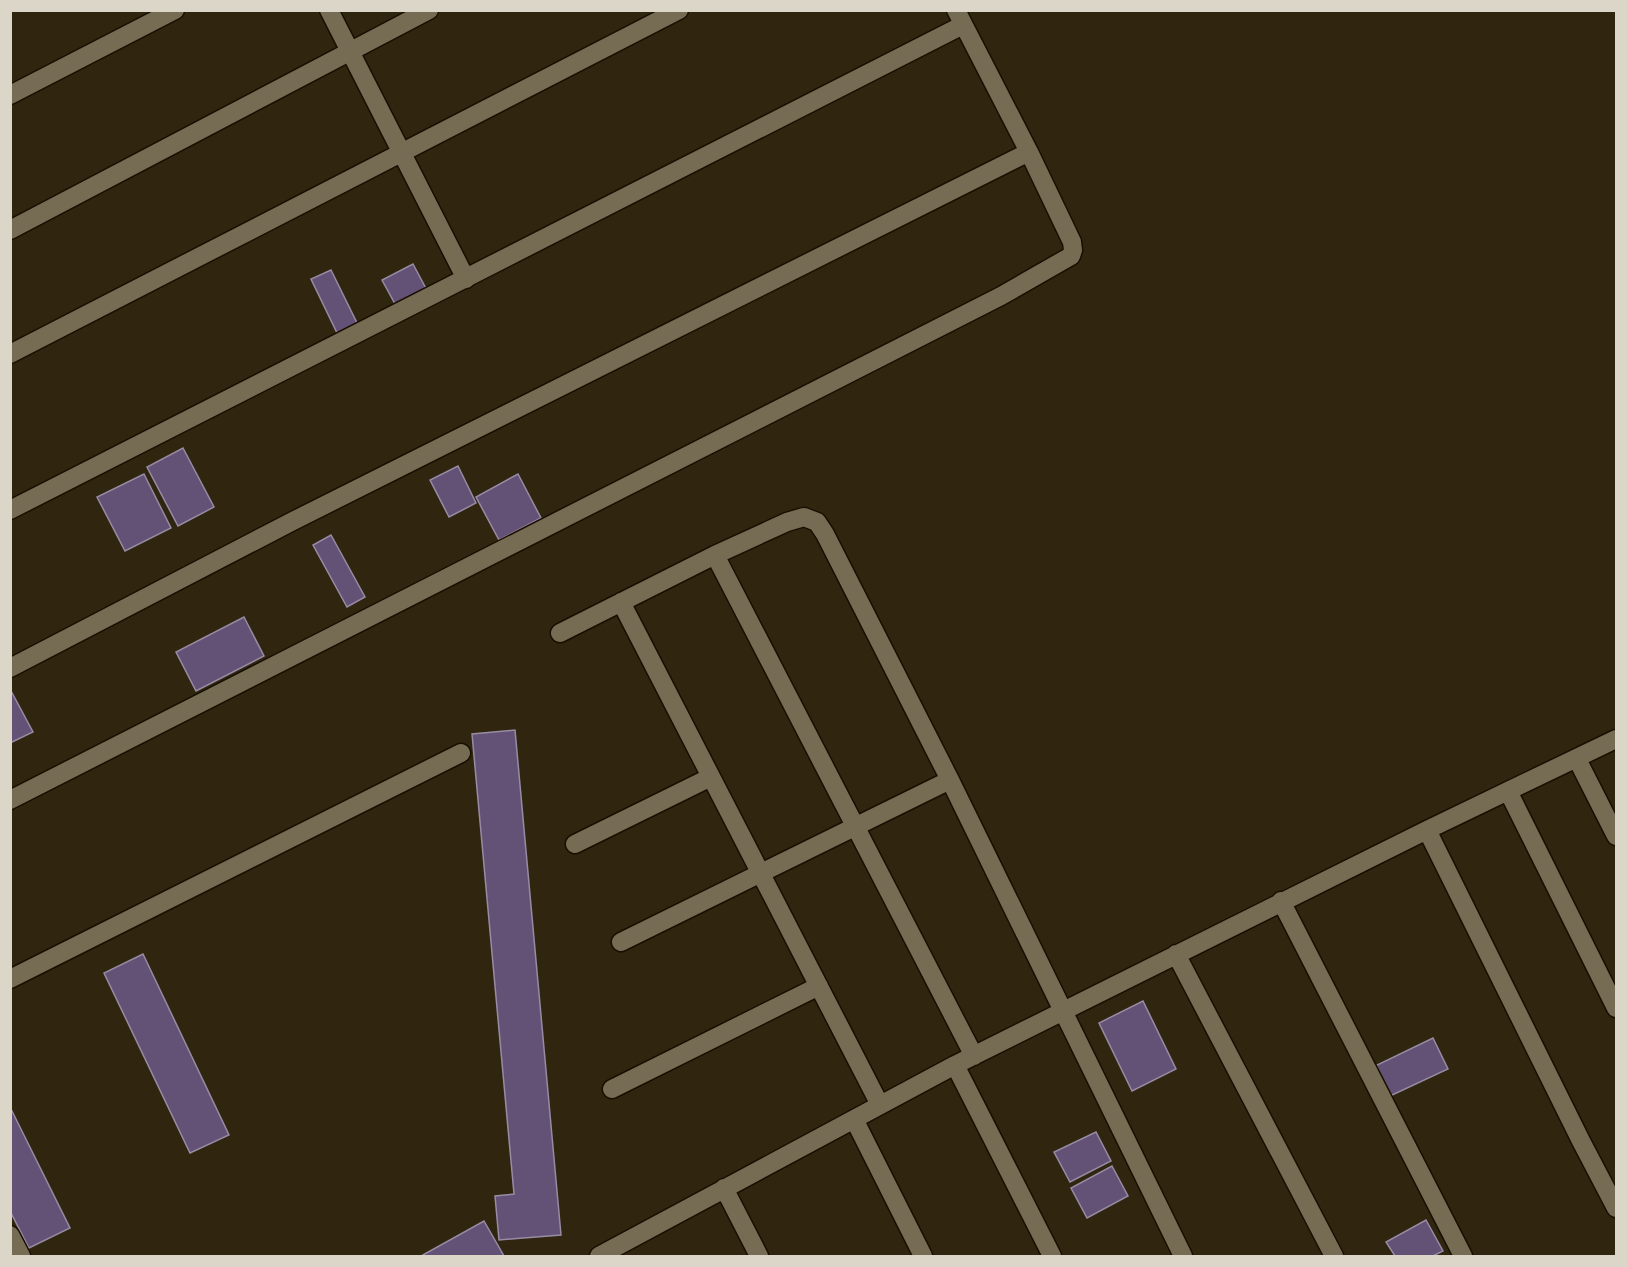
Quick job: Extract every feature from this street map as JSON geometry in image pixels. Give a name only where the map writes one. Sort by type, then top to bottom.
[{"type":"street","points":[[10,95],[175,10]]},
{"type":"street","points":[[329,10],[466,279]]},
{"type":"street","points":[[10,230],[429,10]]},
{"type":"street","points":[[10,354],[680,10]]},
{"type":"street","points":[[10,510],[466,279],[960,18],[1072,242],[1071,256],[1064,261],[980,306],[10,800]]},
{"type":"street","points":[[10,668],[304,516],[1029,152]]},
{"type":"street","points":[[560,633],[715,555],[787,522],[804,518],[817,522],[950,780],[1183,1257]]},
{"type":"street","points":[[715,555],[974,1056]]},
{"type":"street","points":[[621,602],[880,1105]]},
{"type":"street","points":[[608,1254],[724,1188],[955,1065],[1281,901],[1617,739]]},
{"type":"street","points":[[10,979],[461,753]]},
{"type":"street","points":[[1577,759],[1617,836]]},
{"type":"street","points":[[575,844],[711,777]]},
{"type":"street","points":[[621,942],[950,780]]},
{"type":"street","points":[[1508,791],[1617,1008]]},
{"type":"street","points":[[1427,830],[1581,1141],[1617,1208]]},
{"type":"street","points":[[1281,901],[1463,1257]]},
{"type":"street","points":[[1176,954],[1334,1257]]},
{"type":"street","points":[[612,1089],[819,986]]},
{"type":"street","points":[[955,1065],[1052,1257]]},
{"type":"street","points":[[854,1119],[923,1257]]},
{"type":"street","points":[[724,1188],[759,1257]]},
{"type":"street","points":[[10,1235],[21,1257]]},
{"type":"building","points":[[413,264],[430,296],[400,313],[382,280]]},
{"type":"building","points":[[331,270],[358,325],[338,335],[311,279]]},
{"type":"building","points":[[183,448],[214,507],[178,526],[147,467]]},
{"type":"building","points":[[458,466],[476,503],[449,517],[430,480]]},
{"type":"building","points":[[144,474],[171,528],[125,551],[97,497]]},
{"type":"building","points":[[518,474],[541,518],[499,540],[476,497]]},
{"type":"building","points":[[331,535],[365,597],[347,607],[313,545]]},
{"type":"building","points":[[244,617],[264,656],[196,691],[176,652]]},
{"type":"building","points":[[10,689],[33,732],[10,743]]},
{"type":"building","points":[[515,730],[561,1235],[499,1240],[495,1196],[514,1194],[472,734]]},
{"type":"building","points":[[143,954],[229,1135],[190,1153],[104,973]]},
{"type":"building","points":[[1143,1001],[1176,1069],[1132,1091],[1099,1023]]},
{"type":"building","points":[[1433,1038],[1448,1069],[1390,1096],[1375,1066]]},
{"type":"building","points":[[10,1107],[70,1228],[29,1248],[10,1211]]},
{"type":"building","points":[[1096,1132],[1111,1161],[1070,1182],[1054,1152]]},
{"type":"building","points":[[1112,1166],[1128,1196],[1087,1218],[1071,1188]]},
{"type":"building","points":[[1426,1220],[1443,1251],[1433,1256],[1395,1256],[1386,1242]]},
{"type":"building","points":[[484,1221],[504,1256],[421,1256]]}]
